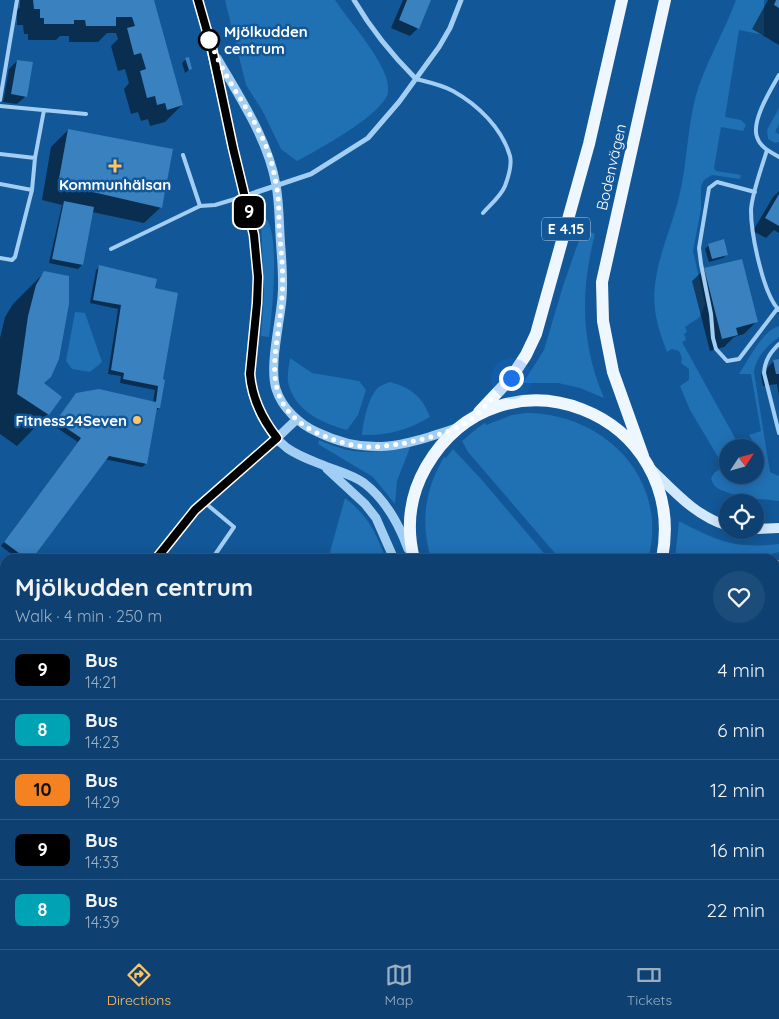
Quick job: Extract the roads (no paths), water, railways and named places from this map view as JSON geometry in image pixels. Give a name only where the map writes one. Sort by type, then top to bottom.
[{"type":"main road","name":"Bodenvägen","points":[[474,417],[511,378],[526,355],[536,334],[589,144],[622,0]]},
{"type":"main road","name":"Bodenvägen","points":[[643,456],[613,372],[603,321],[602,282],[665,0]]},
{"type":"main road","points":[[412,554],[410,521],[417,486],[435,452],[460,426],[474,417],[503,406],[522,402],[548,401],[573,406],[597,415],[618,429],[643,456],[660,490],[666,518],[666,541],[663,554]]},
{"type":"main road","points":[[650,468],[685,502],[702,515],[719,523]]},
{"type":"main road","points":[[764,529],[779,528]]},
{"type":"street","points":[[198,0],[212,49],[234,156],[254,235],[258,277],[250,374],[251,385],[260,413],[266,425],[288,449],[357,478],[379,498],[391,512],[411,554]]},
{"type":"street","points":[[354,0],[364,18],[395,58],[416,79]]},
{"type":"street","points":[[245,196],[312,174],[368,138],[399,102],[443,41],[461,0]]},
{"type":"street","points":[[212,49],[269,153],[277,186],[282,296],[274,375],[276,389],[287,409],[306,427],[336,441],[367,447],[386,447],[424,439],[460,426]]},
{"type":"street","points":[[160,554],[186,520],[204,502],[296,419]]},
{"type":"street","points":[[323,465],[365,504],[380,526],[392,554]]},
{"type":"lane","points":[[0,100],[17,0]]},
{"type":"lane","points":[[779,75],[756,127],[756,135],[766,150],[779,157]]},
{"type":"lane","points":[[416,79],[451,90],[489,119],[498,131],[510,157],[507,178],[504,189],[483,213]]},
{"type":"lane","points":[[0,106],[86,114]]},
{"type":"lane","points":[[0,258],[14,260],[32,190],[35,158],[44,110]]},
{"type":"lane","points":[[755,192],[717,182],[709,188],[699,248],[711,314],[713,338],[716,349],[727,361],[739,359],[778,310],[768,290],[760,267],[753,233],[751,209],[766,150]]},
{"type":"lane","points":[[0,154],[35,158]]},
{"type":"lane","points":[[183,155],[200,206]]},
{"type":"lane","points":[[0,184],[32,190]]},
{"type":"lane","points":[[111,249],[200,206],[215,205],[245,196]]},
{"type":"lane","points":[[779,344],[768,356],[764,366],[764,373],[779,433]]},
{"type":"lane","points":[[204,502],[234,527],[215,554]]},
{"type":"place","name":"Mjölkudden centrum","points":[[209,40]]},
{"type":"place","name":"Kommunhälsan","points":[[115,166]]},
{"type":"place","name":"Fitness24Seven","points":[[137,420]]}]
